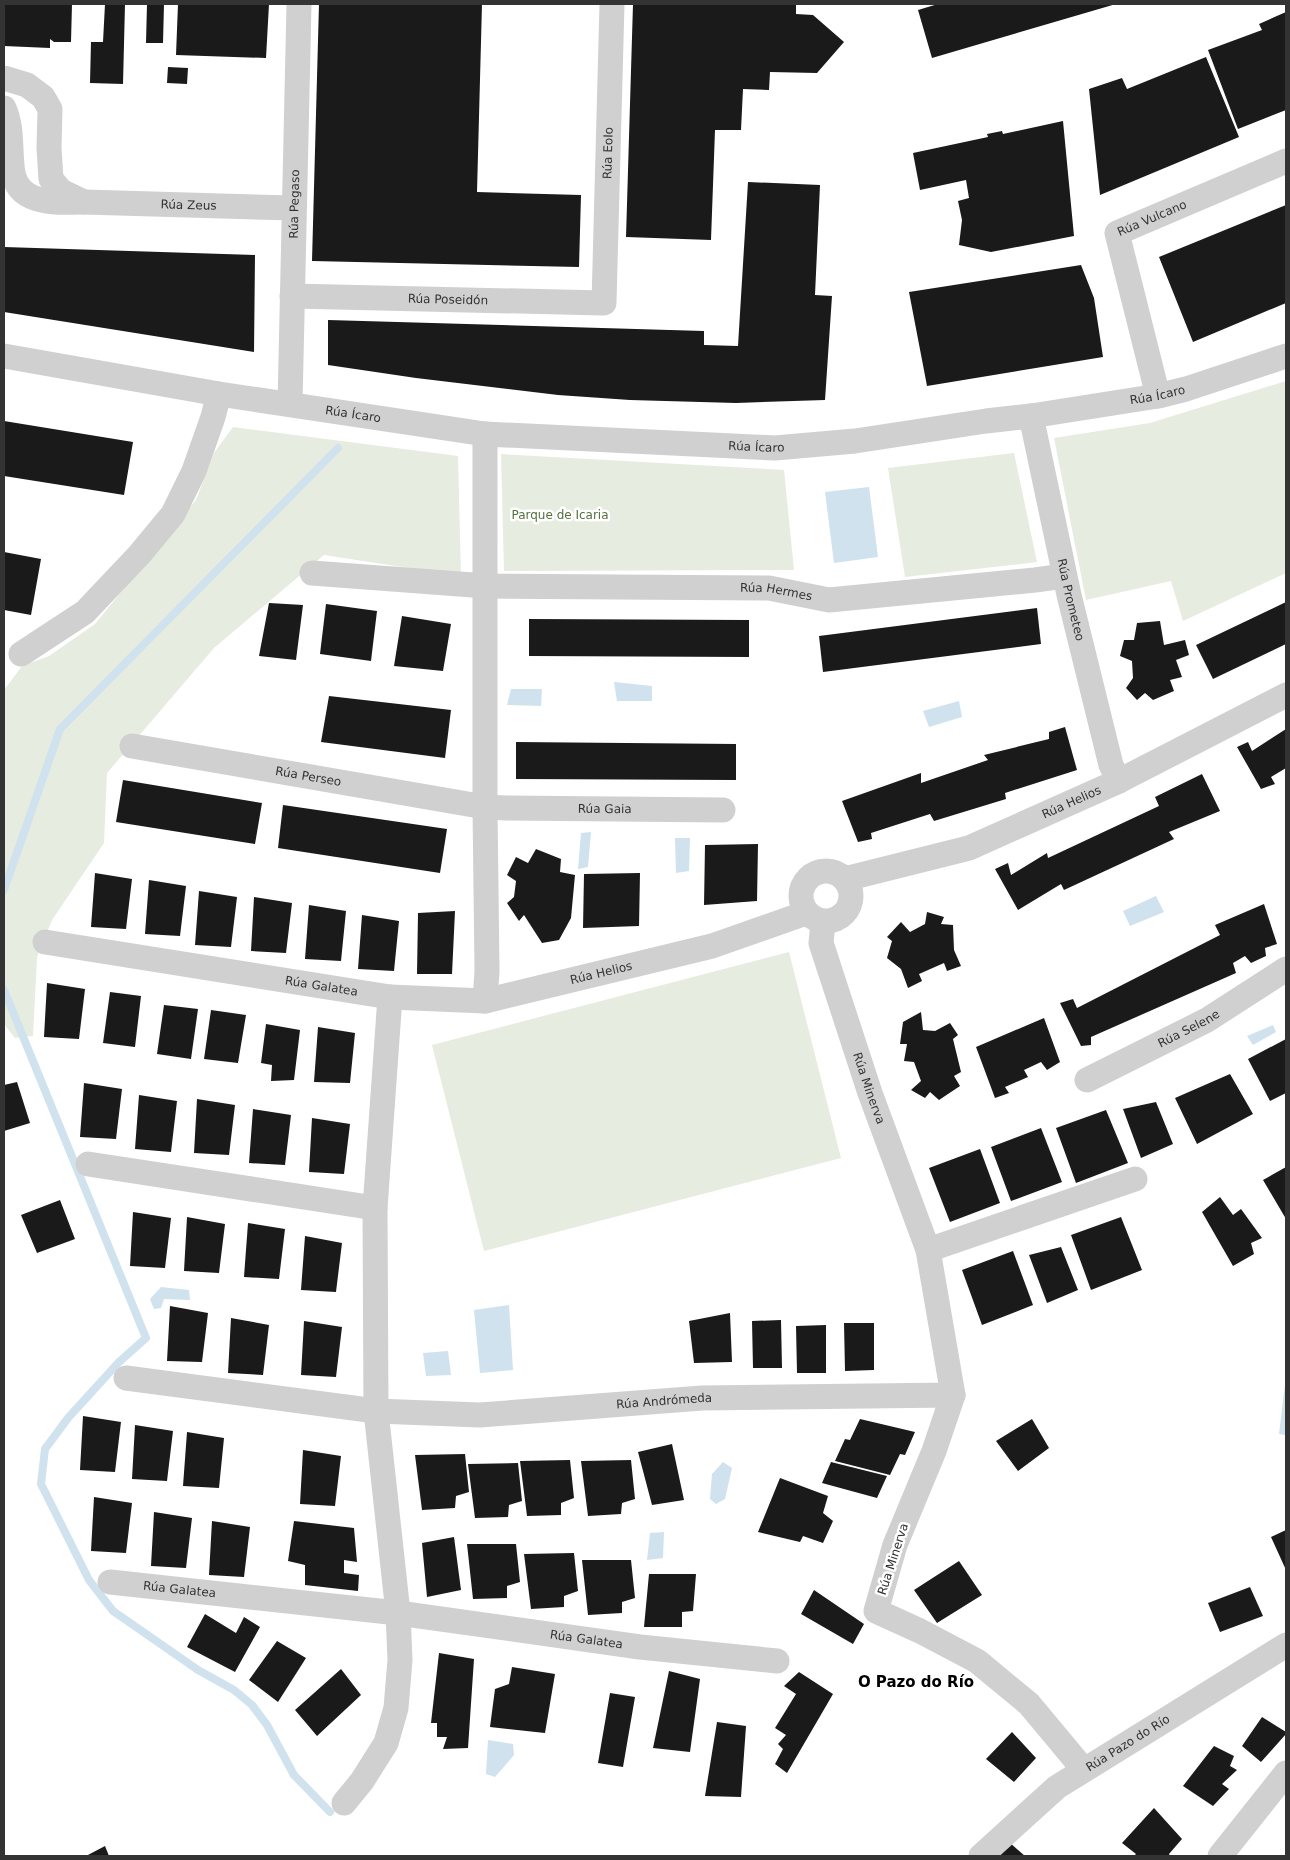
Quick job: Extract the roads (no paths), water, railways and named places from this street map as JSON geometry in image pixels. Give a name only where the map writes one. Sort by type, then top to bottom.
[{"type":"street","name":"Rúa Pegaso","points":[[290,404],[299,4]]},
{"type":"street","name":"Rúa Eolo","points":[[604,303],[612,4]]},
{"type":"street","name":"Rúa Zeus","points":[[4,78],[27,86],[44,97],[50,109],[49,148],[52,179],[61,191],[84,202]]},
{"type":"street","name":"Rúa Zeus","points":[[4,108],[9,119],[12,167],[18,186],[30,197],[52,203],[84,202],[293,208]]},
{"type":"street","name":"Rúa Vulcano","points":[[1158,396],[1117,233],[1286,161]]},
{"type":"street","name":"Rúa Poseidón","points":[[292,296],[604,303]]},
{"type":"street","name":"Rúa Ícaro","points":[[4,356],[219,394],[485,434],[775,448],[855,441],[1158,396],[1186,389],[1286,356]]},
{"type":"street","points":[[21,654],[85,612],[139,555],[173,514],[194,471],[213,418],[219,394]]},
{"type":"street","name":"Rúa Prometeo","points":[[1031,416],[1064,576],[1111,765],[1119,781]]},
{"type":"street","points":[[485,434],[487,971],[485,1001]]},
{"type":"street","points":[[312,573],[486,586]]},
{"type":"street","name":"Rúa Hermes","points":[[486,586],[769,588],[829,600],[1064,576]]},
{"type":"street","name":"Rúa Helios","points":[[390,997],[485,1001],[712,946],[815,917],[832,921],[842,916],[848,909],[851,891],[845,880],[968,848],[1119,781],[1286,696]]},
{"type":"street","name":"Rúa Perseo","points":[[132,746],[485,807]]},
{"type":"street","name":"Rúa Gaia","points":[[485,807],[723,810]]},
{"type":"street","points":[[815,917],[801,901],[800,892],[806,880],[812,874],[830,871],[838,874],[845,880]]},
{"type":"street","name":"Rúa Minerva","points":[[815,917],[821,943],[870,1093],[928,1250],[953,1395],[934,1451],[895,1545],[876,1611],[920,1631],[977,1661],[1029,1704],[1084,1770]]},
{"type":"street","name":"Rúa Galatea","points":[[45,942],[390,997]]},
{"type":"street","name":"Rúa Selene","points":[[1087,1080],[1206,1020],[1286,969]]},
{"type":"street","points":[[344,1803],[362,1781],[386,1743],[396,1708],[400,1660],[398,1613],[376,1411],[375,1208],[390,997]]},
{"type":"street","points":[[88,1164],[375,1208]]},
{"type":"street","points":[[928,1250],[1135,1179]]},
{"type":"street","points":[[126,1378],[376,1411]]},
{"type":"street","name":"Rúa Andrómeda","points":[[376,1411],[480,1415],[702,1398],[953,1395]]},
{"type":"street","name":"Rúa Galatea","points":[[110,1582],[398,1613],[640,1647],[777,1662]]},
{"type":"street","name":"Rúa Pazo do Río","points":[[981,1856],[1057,1787],[1286,1645]]},
{"type":"street","points":[[1220,1856],[1286,1773]]},
{"type":"water","points":[[869,487],[878,557],[834,563],[825,492]]},
{"type":"water","points":[[614,682],[652,686],[652,701],[617,701]]},
{"type":"water","points":[[511,689],[542,689],[541,706],[507,705]]},
{"type":"water","points":[[959,701],[962,717],[929,727],[923,711]]},
{"type":"water","points":[[591,832],[588,867],[578,869],[581,833]]},
{"type":"water","points":[[675,838],[690,838],[689,871],[676,873]]},
{"type":"water","points":[[1156,896],[1164,912],[1130,926],[1123,911]]},
{"type":"water","points":[[1273,1025],[1276,1032],[1253,1045],[1247,1036]]},
{"type":"water","points":[[161,1287],[189,1290],[190,1300],[164,1299],[161,1308],[154,1309],[150,1299]]},
{"type":"water","points":[[509,1305],[513,1370],[480,1373],[474,1310]]},
{"type":"water","points":[[448,1351],[451,1375],[426,1376],[423,1353]]},
{"type":"water","points":[[1286,1384],[1286,1435],[1279,1434]]},
{"type":"water","points":[[723,1462],[732,1468],[725,1499],[716,1504],[710,1499],[712,1474]]},
{"type":"water","points":[[664,1532],[663,1558],[647,1560],[650,1533]]},
{"type":"water","points":[[488,1740],[513,1744],[514,1755],[495,1777],[486,1774]]},
{"type":"waterway","points":[[4,890],[60,729],[338,448]]},
{"type":"waterway","points":[[4,990],[146,1338],[119,1362],[68,1418],[45,1449],[41,1484],[89,1580],[113,1611],[198,1670],[234,1690],[252,1705],[267,1725],[294,1775],[330,1812]]},
{"type":"district","name":"O Pazo do Río","points":[[916,1682]]},
{"type":"park label","name":"Parque de Icaria","points":[[560,515]]}]
